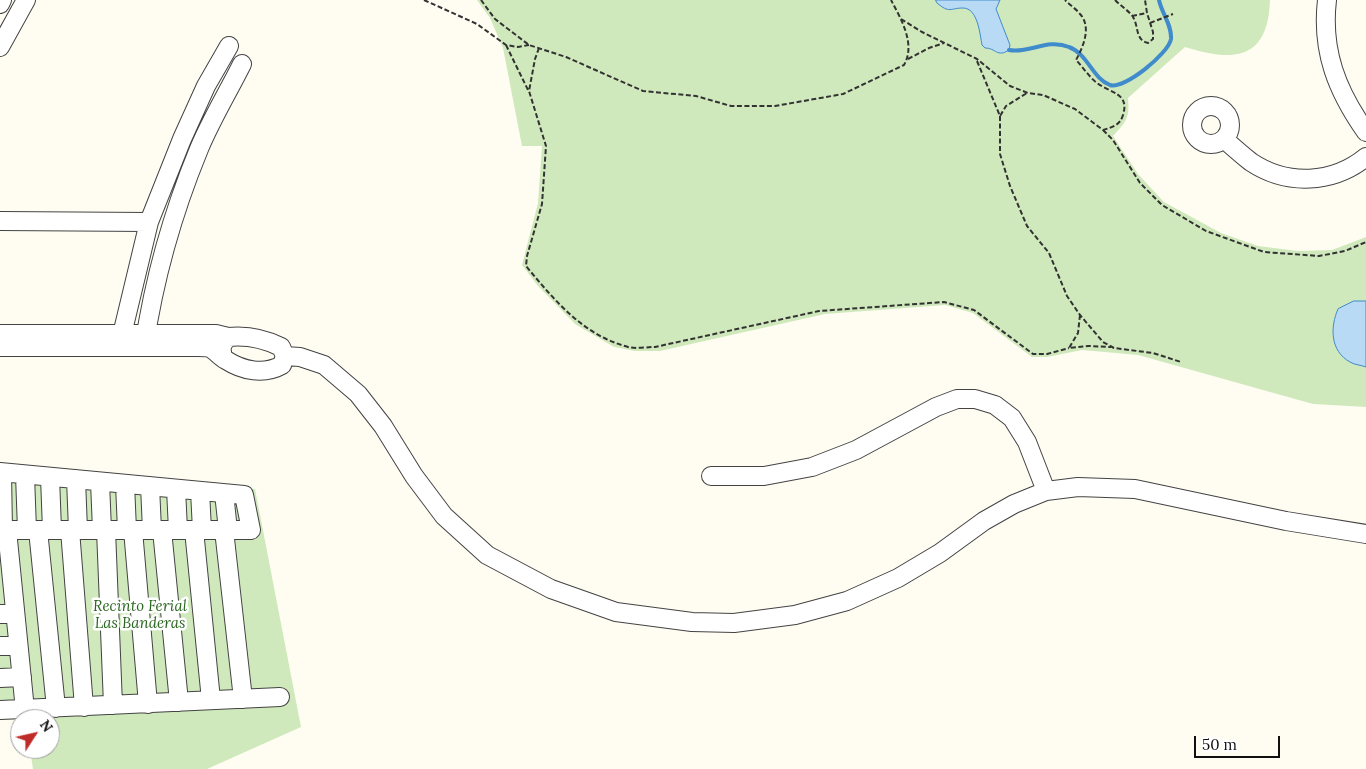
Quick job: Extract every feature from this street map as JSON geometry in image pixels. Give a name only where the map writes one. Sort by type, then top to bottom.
[{"type":"street","points":[[0,4],[2,0]]},
{"type":"street","points":[[1327,0],[1325,17],[1328,52],[1337,84],[1350,109],[1366,132]]},
{"type":"street","points":[[0,47],[20,2]]},
{"type":"street","points":[[120,340],[149,222],[182,139],[206,86],[229,46]]},
{"type":"street","points":[[145,340],[152,300],[172,226],[200,148],[242,64]]},
{"type":"street","points":[[182,139],[200,148]]},
{"type":"street","points":[[1224,140],[1252,162],[1272,173],[1295,178],[1318,178],[1337,174],[1366,157]]},
{"type":"street","points":[[0,222],[149,222]]},
{"type":"street","points":[[0,334],[145,340],[216,334],[228,337],[238,336],[267,340],[281,348],[285,356],[282,365],[272,370],[256,371],[236,366],[210,349],[145,340]]},
{"type":"street","points":[[224,359],[220,350],[222,343],[228,337]]},
{"type":"street","points":[[0,348],[120,340]]},
{"type":"street","points":[[285,356],[300,357],[324,365],[358,394],[383,426],[414,476],[444,516],[487,555],[551,590],[616,612],[692,622],[734,623],[795,614],[847,601],[898,578],[940,553],[984,521],[1014,504],[1046,491],[1078,487],[1135,488],[1286,522],[1366,534]]},
{"type":"street","points":[[711,476],[764,476],[812,467],[856,450],[936,407],[957,399],[975,399],[995,405],[1012,418],[1027,442],[1046,491]]},
{"type":"street","points":[[25,709],[18,646],[8,614],[1,472],[224,493],[243,699]]},
{"type":"street","points":[[25,475],[39,530],[56,708]]},
{"type":"street","points":[[39,530],[50,477]]},
{"type":"street","points":[[76,479],[74,530],[84,707]]},
{"type":"street","points":[[100,482],[113,705]]},
{"type":"street","points":[[125,484],[148,704]]},
{"type":"street","points":[[150,486],[178,530],[211,700]]},
{"type":"street","points":[[176,489],[179,702]]},
{"type":"street","points":[[178,530],[200,491]]},
{"type":"street","points":[[3,530],[226,530]]},
{"type":"street","points":[[0,646],[18,646]]},
{"type":"street","points":[[0,678],[22,676]]},
{"type":"street","points":[[40,709],[280,697]]},
{"type":"path","points":[[424,0],[477,24],[506,45],[518,48],[529,45]]},
{"type":"path","points":[[481,0],[495,20],[529,45],[566,57],[643,91],[696,96],[731,106],[775,106],[843,94],[904,65],[908,59],[909,52],[902,19],[891,0]]},
{"type":"path","points":[[1065,0],[1082,16],[1086,30],[1083,47],[1076,60],[1097,83],[1115,92],[1124,100],[1125,109],[1121,122],[1114,127],[1103,130]]},
{"type":"path","points":[[1115,0],[1132,16],[1142,42],[1148,43],[1153,40],[1153,32],[1146,12],[1145,0]]},
{"type":"path","points":[[1132,16],[1146,12]]},
{"type":"path","points":[[1150,23],[1173,14]]},
{"type":"path","points":[[902,19],[922,32],[977,59],[1010,86],[1043,95],[1075,109],[1113,140],[1140,183],[1162,205],[1206,231],[1264,252],[1318,256],[1345,250],[1366,242]]},
{"type":"path","points":[[908,59],[929,48],[944,43]]},
{"type":"path","points":[[506,45],[529,91],[546,146],[542,204],[527,256],[526,266],[547,292],[575,321],[605,338],[630,348],[656,347],[819,311],[944,302],[974,310],[1033,354],[1047,354],[1069,348],[1088,346],[1153,353],[1181,362]]},
{"type":"path","points":[[529,91],[539,48]]},
{"type":"path","points":[[977,59],[1000,116],[1000,154],[1010,186],[1027,226],[1049,253],[1067,296],[1080,316],[1103,342],[1114,348]]},
{"type":"path","points":[[1000,116],[1006,106],[1028,92]]},
{"type":"path","points":[[1069,348],[1078,333],[1080,316]]},
{"type":"green space","points":[[477,0],[1270,0],[1268,20],[1263,35],[1255,46],[1245,52],[1232,55],[1218,55],[1185,47],[1128,98],[1128,115],[1113,136],[1138,174],[1164,202],[1221,233],[1258,246],[1298,251],[1332,250],[1366,237],[1366,407],[1313,404],[1138,355],[1082,350],[1047,357],[1032,357],[973,313],[945,305],[825,314],[660,351],[635,351],[614,347],[575,324],[538,286],[522,265],[538,203],[542,146],[522,146],[503,48],[490,18]]},
{"type":"green space","name":"Recinto Ferial Las Banderas","points":[[0,467],[255,489],[301,727],[207,769],[33,769],[32,759],[60,759],[60,709],[10,709],[10,720],[0,720]]},
{"type":"water","points":[[936,0],[1000,0],[996,9],[1010,45],[1009,50],[999,53],[985,48],[982,45],[979,29],[972,12],[963,8],[950,10],[941,6]]},
{"type":"water","points":[[1354,301],[1366,301],[1366,367],[1352,363],[1343,357],[1335,345],[1333,331],[1338,309]]},
{"type":"waterway","points":[[1009,50],[1024,50],[1053,44],[1069,47],[1081,55],[1104,82],[1110,85],[1117,85],[1135,76],[1155,61],[1163,53],[1171,39],[1170,29],[1159,0]]}]
